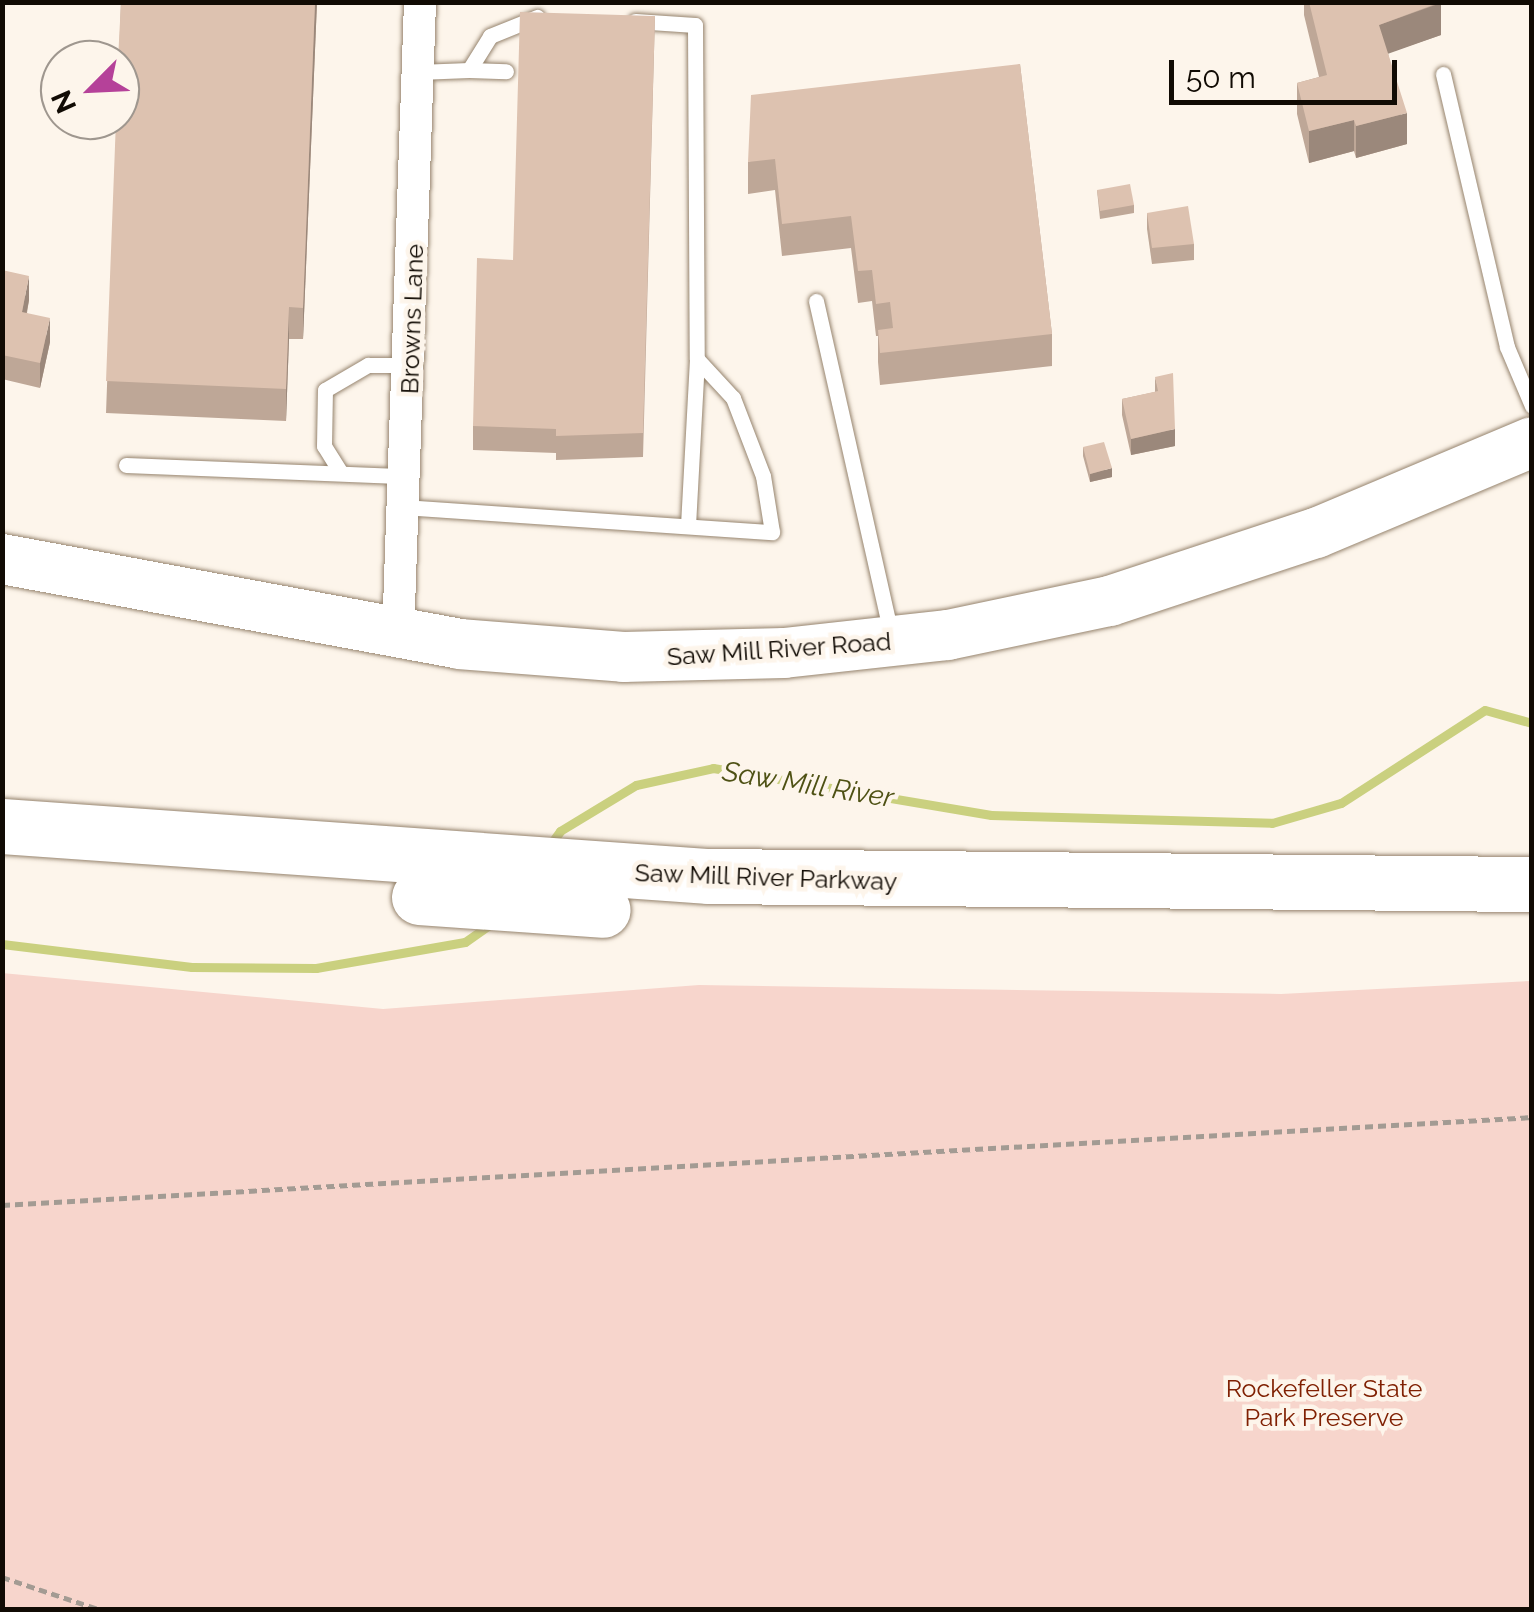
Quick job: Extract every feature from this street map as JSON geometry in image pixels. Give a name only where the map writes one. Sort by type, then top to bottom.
[{"type":"highway","name":"Saw Mill River Parkway","points":[[2,826],[491,883],[897,920],[1532,922]]},
{"type":"highway","name":"Saw Mill River Parkway","points":[[2,864],[491,883]]},
{"type":"highway","name":"Saw Mill River Parkway","points":[[551,888],[966,883],[1532,884]]},
{"type":"main road","name":"Saw Mill River Road","points":[[2,559],[398,636],[566,655],[678,658],[893,643],[1023,621],[1164,585],[1316,533],[1532,442]]},
{"type":"street","name":"Browns Lane","points":[[398,636],[411,365],[420,2]]},
{"type":"lane","points":[[469,70],[490,36],[506,24],[563,17]]},
{"type":"lane","points":[[620,20],[694,25],[698,359],[688,526]]},
{"type":"lane","points":[[418,72],[506,71]]},
{"type":"lane","points":[[1442,74],[1507,347],[1532,406]]},
{"type":"lane","points":[[816,301],[893,643]]},
{"type":"lane","points":[[126,466],[341,473],[404,492],[688,526],[772,532],[764,476],[733,398],[698,359]]},
{"type":"lane","points":[[341,473],[324,446],[325,390],[368,365],[411,365]]},
{"type":"path","points":[[2,1205],[1532,1116]]},
{"type":"path","points":[[2,1577],[101,1610]]},
{"type":"green space","name":"Rockefeller State Park Preserve","points":[[2,973],[383,1009],[699,985],[1281,994],[1531,981],[1531,1609],[3,1609]]},
{"type":"building","points":[[121,2],[315,2],[303,308],[289,307],[286,389],[106,381],[115,140],[140,140],[140,40],[119,40]]},
{"type":"building","points":[[1309,2],[1441,2],[1379,25],[1407,113],[1356,126],[1354,120],[1309,131],[1297,83],[1327,75]]},
{"type":"building","points":[[520,12],[655,16],[643,433],[556,436],[556,429],[473,426],[477,258],[513,260]]},
{"type":"building","points":[[1020,64],[1052,334],[880,353],[878,330],[893,328],[890,302],[876,304],[872,270],[858,271],[851,216],[782,224],[775,159],[748,162],[751,95]]},
{"type":"building","points":[[1130,184],[1134,205],[1100,211],[1097,190]]},
{"type":"building","points":[[1188,206],[1194,244],[1152,248],[1147,213]]},
{"type":"building","points":[[2,270],[29,276],[22,312],[50,318],[40,363],[2,355]]},
{"type":"building","points":[[1173,373],[1175,429],[1131,439],[1122,399],[1158,391],[1155,377]]},
{"type":"building","points":[[1104,442],[1112,468],[1090,474],[1083,447]]},
{"type":"waterway","name":"Saw Mill River","points":[[550,845],[560,831],[636,785],[713,768],[991,815],[1272,823],[1341,803],[1485,710],[1532,723]]},
{"type":"waterway","name":"Saw Mill River","points":[[2,944],[192,967],[316,968],[465,942],[494,922]]}]
